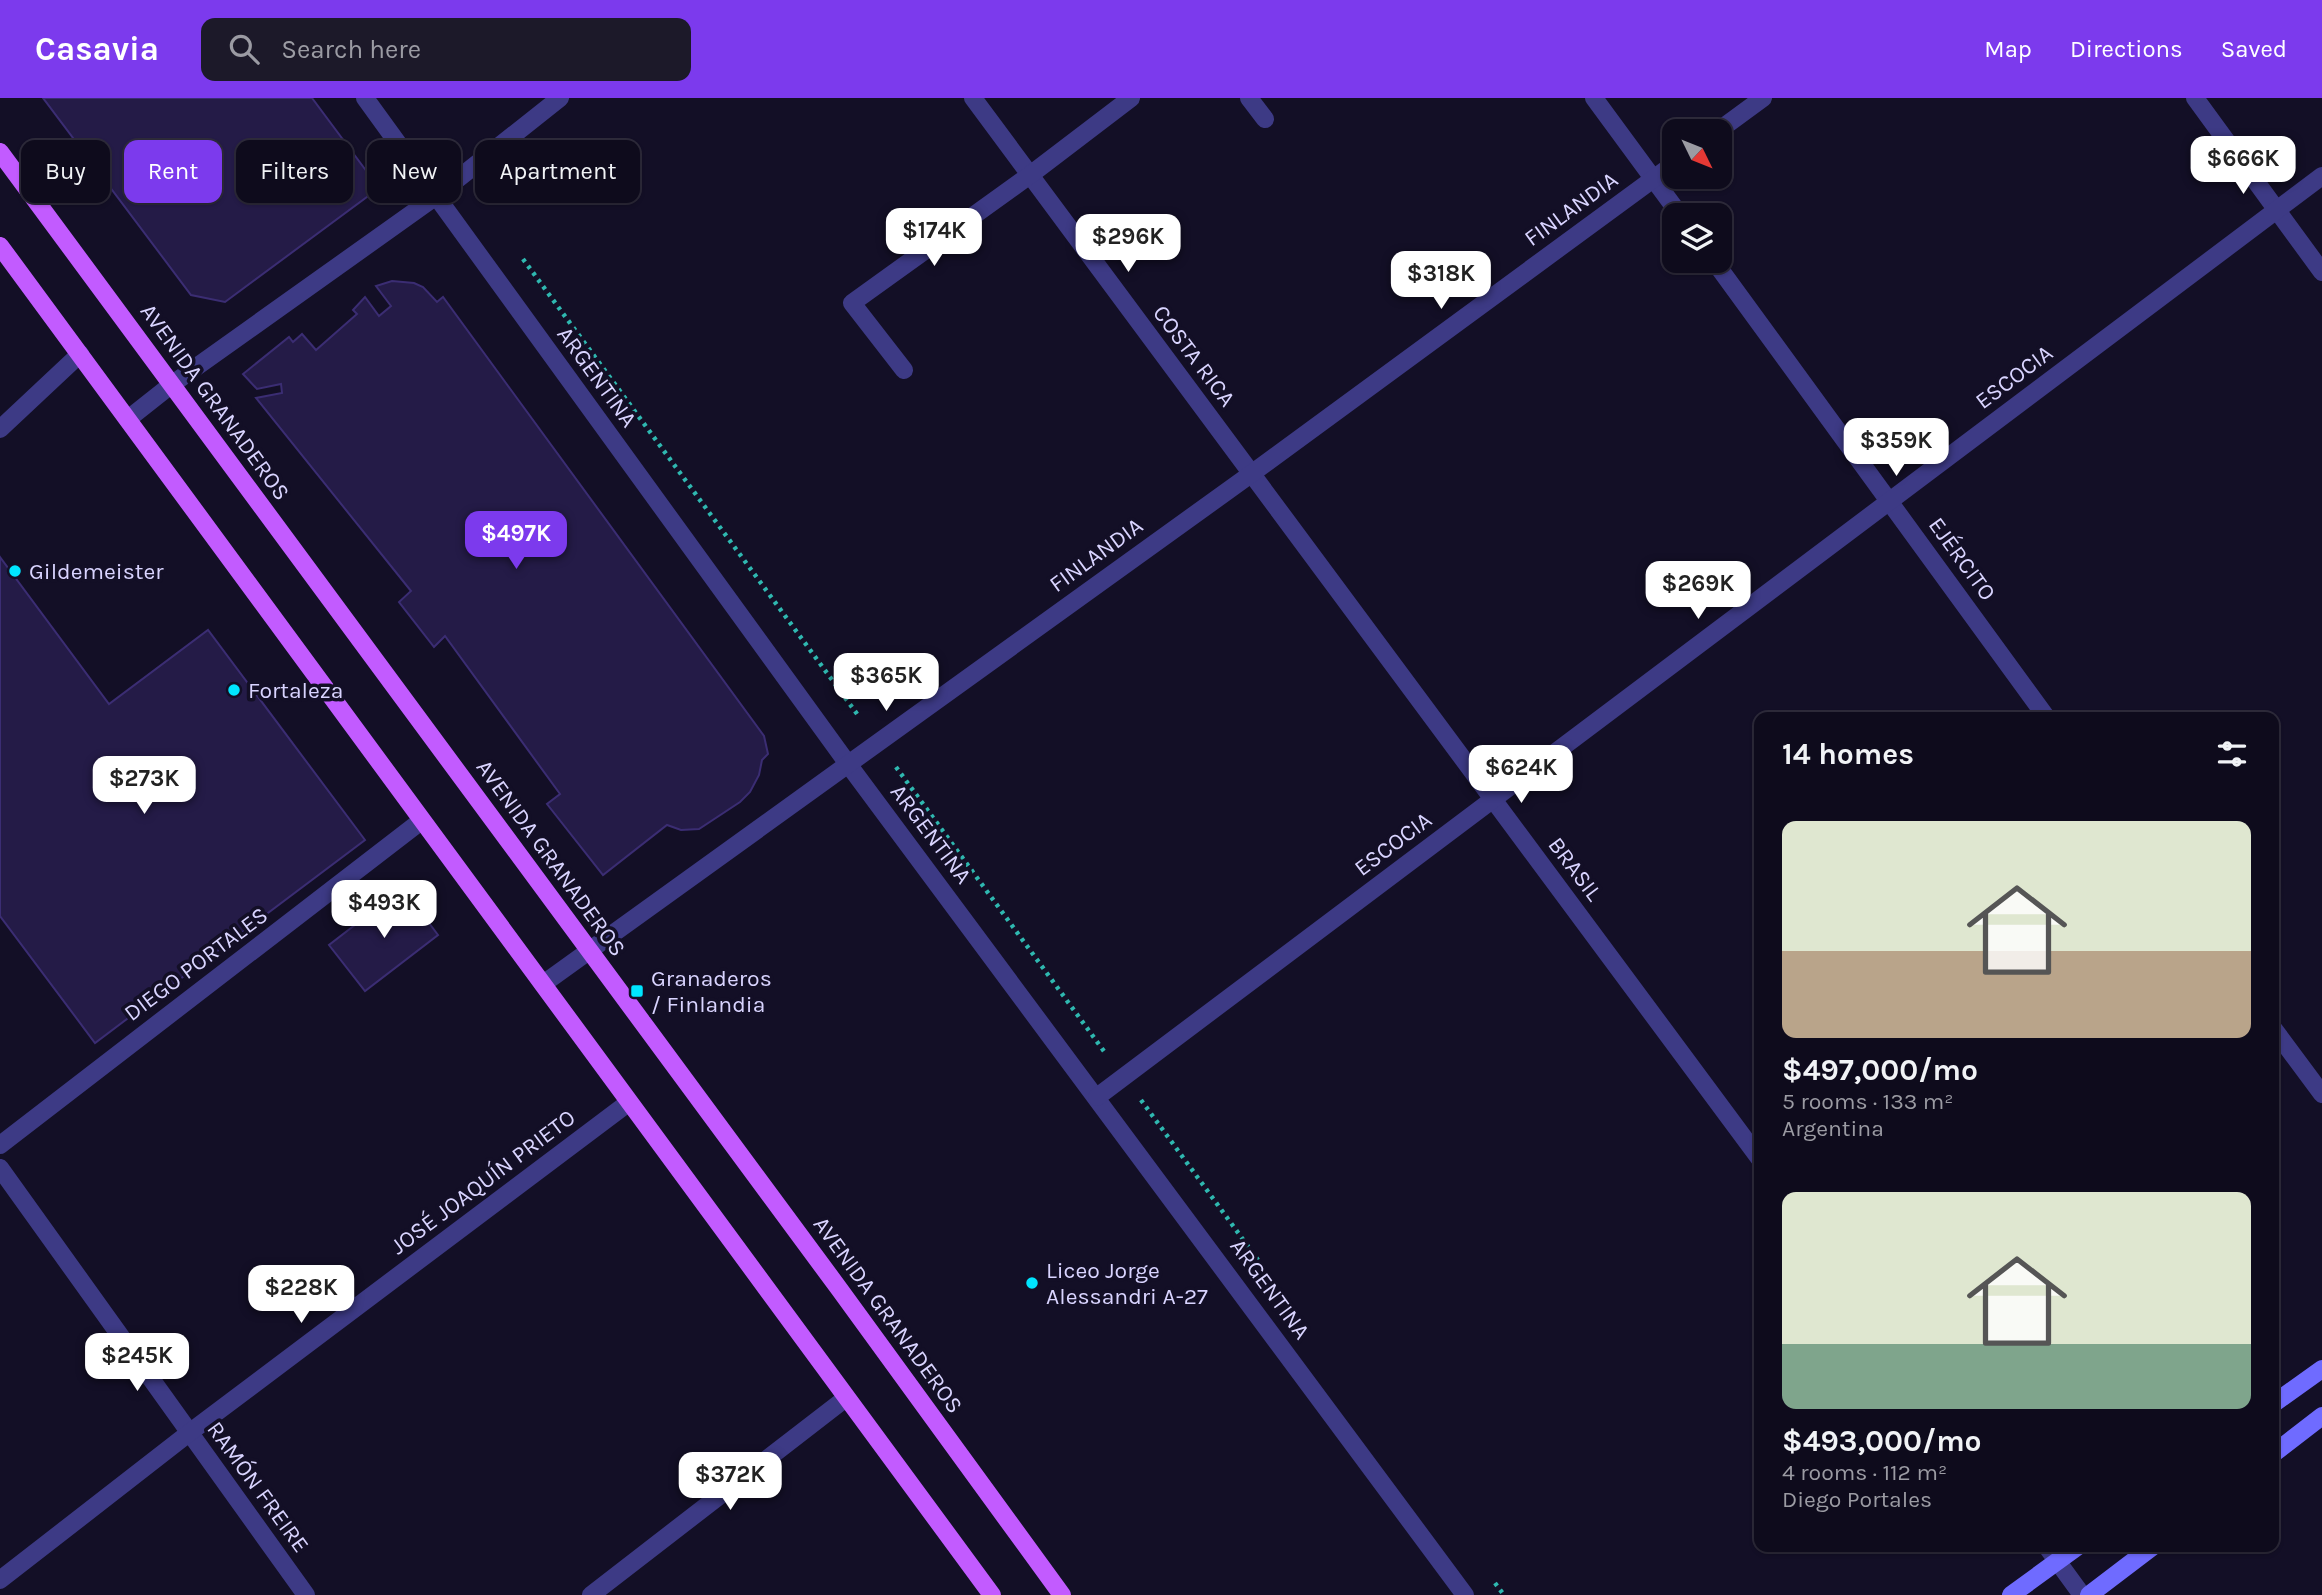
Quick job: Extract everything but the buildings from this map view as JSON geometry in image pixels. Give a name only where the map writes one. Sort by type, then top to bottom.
[{"type":"main road","name":"AVENIDA GRANADEROS","points":[[0,152],[1062,1595]]},
{"type":"main road","points":[[0,246],[992,1595]]},
{"type":"main road","points":[[2279,1400],[2322,1369]]},
{"type":"main road","points":[[2279,1449],[2322,1416]]},
{"type":"main road","points":[[2089,1595],[2145,1552]]},
{"type":"main road","points":[[2011,1595],[2052,1554]]},
{"type":"street","name":"ARGENTINA","points":[[365,98],[395,140]]},
{"type":"street","points":[[461,176],[560,98]]},
{"type":"street","name":"COSTA RICA","points":[[973,98],[1251,474]]},
{"type":"street","points":[[904,370],[852,303],[1030,175],[1131,98]]},
{"type":"street","points":[[1249,98],[1265,119]]},
{"type":"street","points":[[1594,98],[1672,203]]},
{"type":"street","points":[[1732,121],[1763,98]]},
{"type":"street","points":[[2195,98],[2322,272]]},
{"type":"street","name":"FINLANDIA","points":[[543,984],[1251,474],[1662,172]]},
{"type":"street","name":"ESCOCIA","points":[[1097,1097],[2322,176]]},
{"type":"street","points":[[128,419],[427,203]]},
{"type":"street","name":"ARGENTINA","points":[[439,203],[848,764],[1465,1595]]},
{"type":"street","name":"EJÉRCITO","points":[[1723,273],[2043,712]]},
{"type":"street","points":[[0,429],[80,354]]},
{"type":"street","name":"BRASIL","points":[[1251,474],[1754,1151]]},
{"type":"street","name":"DIEGO PORTALES","points":[[0,1144],[421,821]]},
{"type":"street","points":[[2279,1036],[2322,1094]]},
{"type":"street","name":"JOSÉ JOAQUÍN PRIETO","points":[[0,1580],[189,1433],[628,1103]]},
{"type":"street","name":"RAMÓN FREIRE","points":[[0,1168],[306,1595]]},
{"type":"street","points":[[591,1595],[846,1398]]},
{"type":"street","points":[[2052,1554],[2082,1595]]},
{"type":"path","points":[[519,253],[1264,1268]]},
{"type":"path","points":[[1487,1573],[1504,1595]]},
{"type":"place","name":"Gildemeister","points":[[15,571]]},
{"type":"place","name":"Fortaleza","points":[[234,690]]},
{"type":"place","name":"Granaderos / Finlandia","points":[[637,991]]},
{"type":"place","name":"Liceo Jorge Alessandri A-27","points":[[1032,1283]]}]
